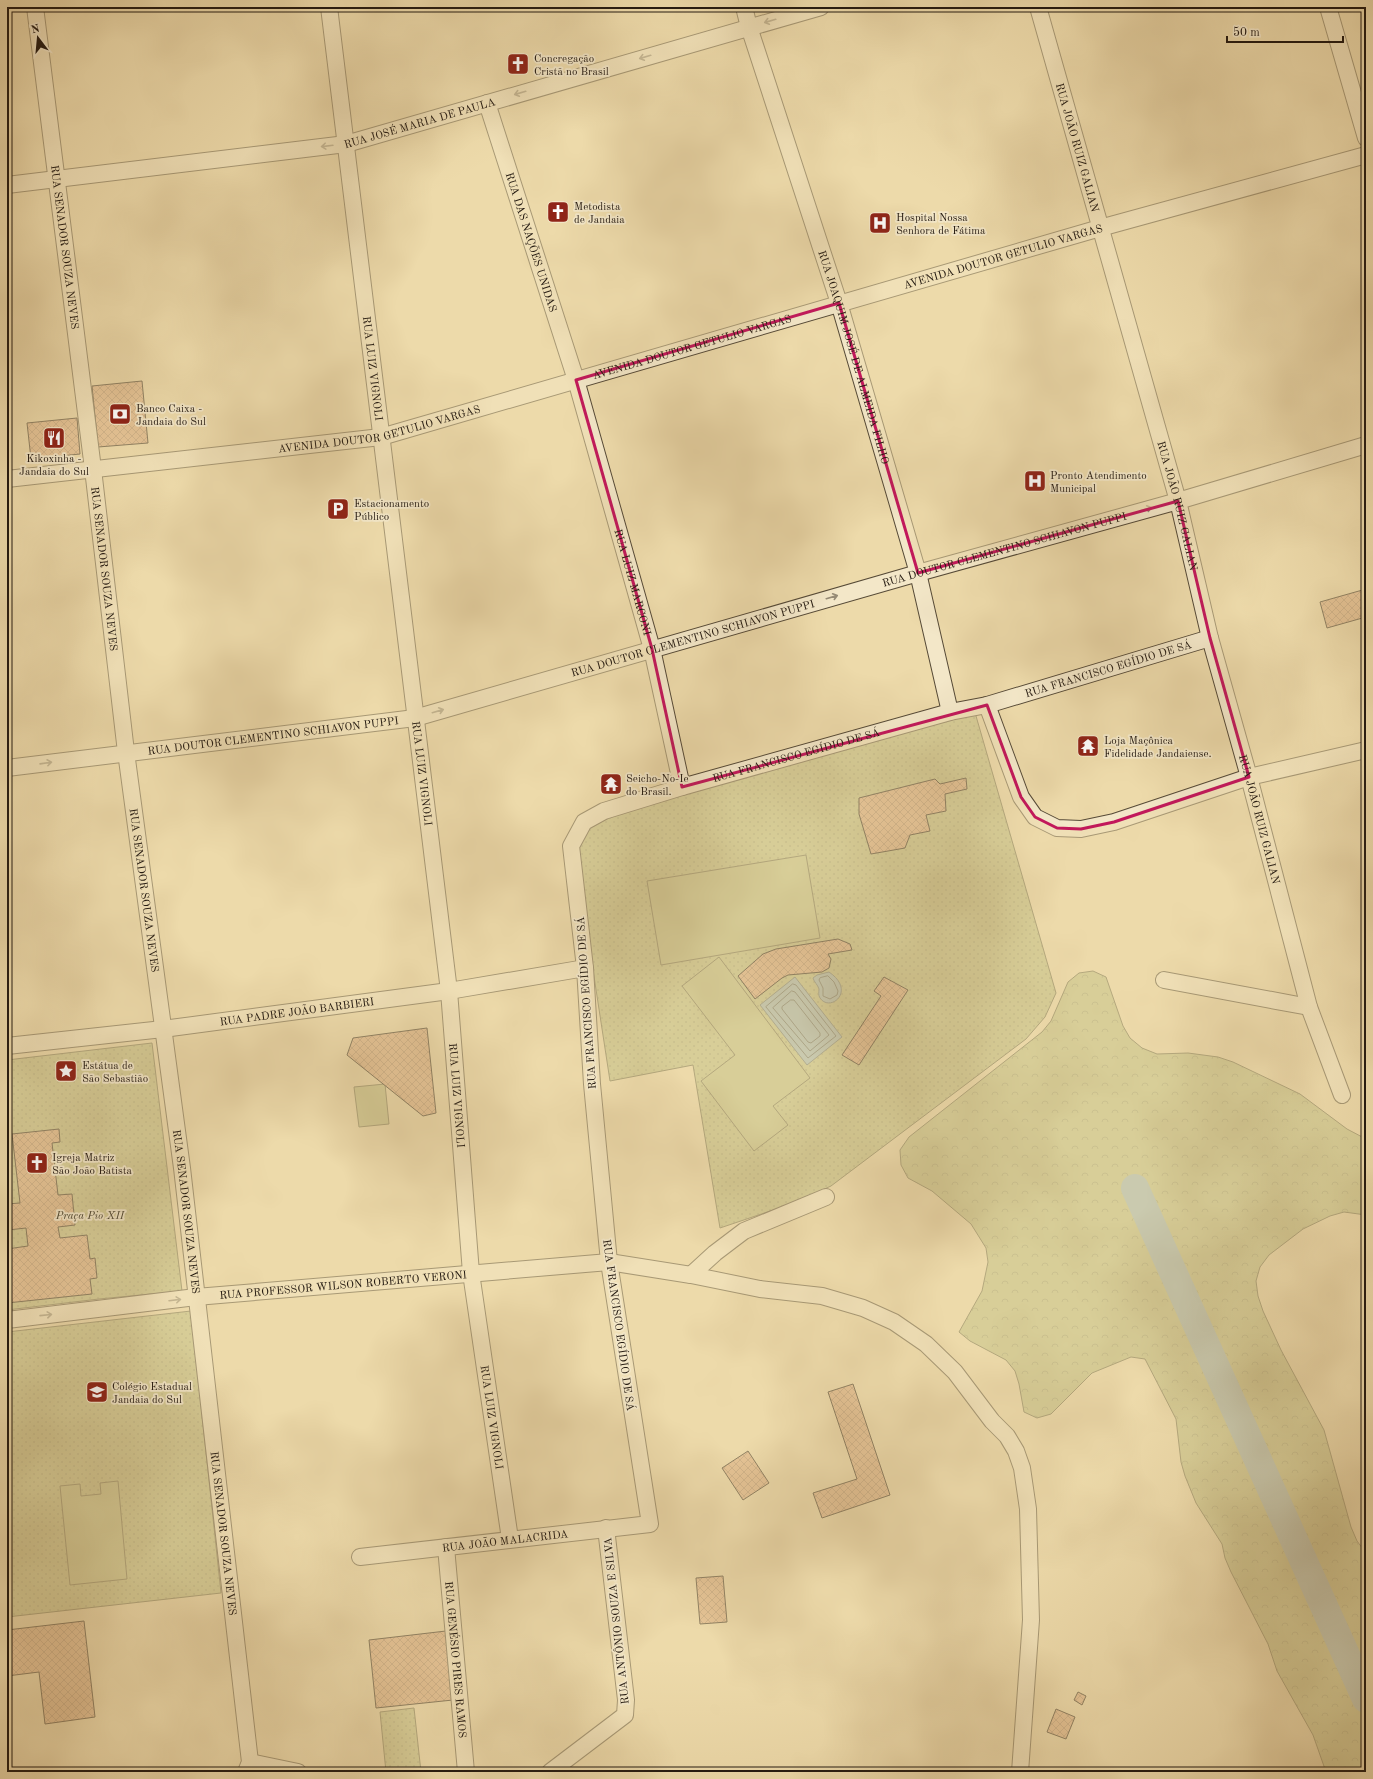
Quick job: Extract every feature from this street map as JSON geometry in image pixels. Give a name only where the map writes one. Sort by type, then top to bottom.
[{"type":"street","name":"RUA SENADOR SOUZA NEVES","points":[[35,7],[93,469],[126,752],[163,1029],[215,1449],[248,1767]]},
{"type":"street","name":"RUA LUIZ VIGNOLI","points":[[329,7],[449,991],[471,1273],[510,1539]]},
{"type":"street","name":"RUA JOAQUIM JOSÉ DE ALMEIDA FILHO","points":[[744,7],[749,27],[839,304],[918,573],[950,712]]},
{"type":"street","name":"RUA JOSÉ MARIA DE PAULA","points":[[7,186],[346,144],[821,7]]},
{"type":"street","name":"RUA JOÃO RUIZ GALIAN","points":[[1038,7],[1178,500],[1210,638],[1249,777],[1308,1007],[1342,1095]]},
{"type":"street","points":[[1328,7],[1366,138]]},
{"type":"street","name":"RUA DAS NAÇÕES UNIDAS","points":[[486,103],[576,380]]},
{"type":"street","name":"AVENIDA DOUTOR GETULIO VARGAS","points":[[7,479],[381,437],[1100,228],[1366,155]]},
{"type":"street","name":"RUA LUIZ MARCONI","points":[[576,380],[652,649],[682,787]]},
{"type":"street","name":"RUA DOUTOR CLEMENTINO SCHIAVON PUPPI","points":[[7,768],[126,752],[415,718],[1366,445]]},
{"type":"street","name":"RUA FRANCISCO EGÍDIO DE SÁ","points":[[650,1524],[609,1262],[592,1084],[585,968],[571,846],[584,822],[604,811],[682,787],[950,712],[987,705],[1210,638]]},
{"type":"street","points":[[987,705],[1021,797],[1035,817],[1057,828],[1081,829],[1114,822],[1249,777],[1366,750]]},
{"type":"street","name":"RUA PADRE JOÃO BARBIERI","points":[[7,1046],[163,1029],[449,991],[585,968]]},
{"type":"street","points":[[1164,980],[1308,1007]]},
{"type":"street","points":[[691,1275],[715,1253],[744,1231],[826,1197]]},
{"type":"street","name":"RUA PROFESSOR WILSON ROBERTO VERONI","points":[[7,1320],[196,1297],[609,1262],[691,1275],[760,1289],[822,1296],[863,1308],[894,1322],[926,1344],[955,1372],[992,1421],[1007,1436],[1016,1451],[1022,1468],[1028,1509],[1031,1620],[1026,1710],[1020,1772]]},
{"type":"street","name":"RUA JOÃO MALACRIDA","points":[[360,1557],[650,1524]]},
{"type":"street","name":"RUA ANTÔNIO SOUZA E SILVA","points":[[550,1772],[625,1715],[626,1700],[606,1528]]},
{"type":"street","name":"RUA GENÉSIO PIRES RAMOS","points":[[446,1547],[466,1772]]},
{"type":"street","points":[[248,1767],[298,1772]]},
{"type":"highlighted area","points":[[839,303],[918,573],[1178,501],[1210,638],[1249,777],[1114,822],[1081,829],[1057,828],[1035,817],[1021,797],[987,705],[682,787],[652,649],[576,380]]},
{"type":"green space","points":[[974,709],[1056,993],[1045,1017],[1026,1039],[831,1186],[794,1203],[720,1228],[693,1065],[610,1081],[575,852],[589,826],[609,815]]},
{"type":"green space","points":[[806,855],[820,938],[661,965],[647,881]]},
{"type":"green space","points":[[719,957],[810,1078],[773,1106],[788,1125],[754,1151],[701,1081],[735,1055],[682,986]]},
{"type":"green space","points":[[1093,971],[1106,977],[1123,1026],[1130,1038],[1142,1048],[1157,1054],[1188,1053],[1218,1057],[1233,1062],[1300,1094],[1347,1129],[1366,1139],[1366,1215],[1344,1212],[1330,1216],[1303,1229],[1269,1255],[1260,1267],[1256,1281],[1258,1296],[1263,1311],[1281,1350],[1324,1430],[1351,1527],[1357,1541],[1366,1553],[1366,1772],[1326,1772],[1313,1735],[1277,1671],[1268,1644],[1231,1572],[1225,1558],[1222,1544],[1196,1503],[1181,1462],[1176,1419],[1145,1359],[1131,1357],[1092,1373],[1051,1414],[1037,1418],[1024,1412],[1015,1371],[1006,1360],[970,1341],[959,1332],[982,1291],[988,1262],[986,1248],[971,1224],[932,1191],[908,1178],[901,1165],[900,1150],[909,1137],[1042,1032],[1051,1021],[1068,982],[1079,973]]},
{"type":"green space","name":"Praça Pio XII","points":[[152,1043],[182,1291],[7,1310],[7,1060]]},
{"type":"green space","points":[[385,1084],[389,1124],[359,1127],[354,1087]]},
{"type":"green space","points":[[191,1311],[221,1593],[7,1617],[7,1332]]},
{"type":"green space","points":[[118,1481],[127,1579],[70,1585],[60,1486],[80,1484],[81,1496],[101,1494],[100,1483]]},
{"type":"green space","points":[[414,1708],[421,1772],[386,1772],[380,1712]]},
{"type":"water","points":[[829,972],[837,979],[841,986],[839,998],[830,1003],[824,1002],[820,998],[819,989],[813,978],[817,975]]},
{"type":"water","points":[[795,977],[842,1037],[807,1065],[760,1005]]},
{"type":"building","name":"Banco Caixa - Jandaia do Sul","points":[[142,381],[148,443],[98,447],[92,386]]},
{"type":"building","name":"Kikoxinha - Jandaia do Sul","points":[[77,418],[80,454],[31,459],[27,423]]},
{"type":"building","points":[[1366,589],[1366,617],[1327,628],[1320,602]]},
{"type":"building","points":[[966,778],[967,789],[945,794],[946,811],[926,815],[930,831],[910,835],[905,848],[871,854],[859,814],[859,798],[935,779],[940,784]]},
{"type":"building","points":[[838,939],[850,944],[852,950],[828,954],[831,959],[829,968],[822,972],[788,975],[755,999],[738,976],[763,954],[776,949]]},
{"type":"building","points":[[884,977],[908,990],[859,1065],[842,1055],[881,996],[874,991]]},
{"type":"building","points":[[427,1028],[436,1113],[423,1116],[347,1055],[353,1038]]},
{"type":"building","points":[[59,1129],[60,1142],[52,1143],[58,1195],[72,1194],[75,1225],[58,1227],[60,1238],[87,1235],[90,1259],[95,1258],[97,1278],[90,1279],[92,1294],[7,1303],[7,1249],[28,1246],[26,1228],[8,1230],[7,1204],[20,1203],[12,1134]]},
{"type":"building","points":[[853,1384],[890,1495],[822,1518],[813,1493],[857,1479],[828,1392]]},
{"type":"building","points":[[748,1451],[769,1483],[743,1500],[722,1468]]},
{"type":"building","points":[[723,1576],[727,1622],[700,1624],[696,1578]]},
{"type":"building","points":[[84,1621],[95,1717],[45,1724],[39,1672],[7,1676],[7,1630]]},
{"type":"building","points":[[446,1631],[453,1700],[376,1708],[369,1640]]},
{"type":"building","points":[[1078,1692],[1086,1696],[1082,1705],[1074,1700]]},
{"type":"building","points":[[1056,1709],[1075,1717],[1066,1739],[1047,1732]]},
{"type":"waterway","points":[[1135,1188],[1366,1699]]},
{"type":"place","name":"Concregação Cristã no Brasil","points":[[518,64]]},
{"type":"place","name":"Metodista de Jandaia","points":[[558,212]]},
{"type":"place","name":"Hospital Nossa Senhora de Fátima","points":[[880,223]]},
{"type":"place","name":"Banco Caixa - Jandaia do Sul","points":[[120,414]]},
{"type":"place","name":"Kikoxinha - Jandaia do Sul","points":[[54,438]]},
{"type":"place","name":"Pronto Atendimento Municipal","points":[[1035,481]]},
{"type":"place","name":"Estacionamento Público","points":[[338,509]]},
{"type":"place","name":"Loja Maçônica Fidelidade Jandaiense.","points":[[1088,746]]},
{"type":"place","name":"Seicho-No-Ie do Brasil.","points":[[611,784]]},
{"type":"place","name":"Estátua de São Sebastião","points":[[66,1071]]},
{"type":"place","name":"Igreja Matriz São João Batista","points":[[37,1163]]},
{"type":"place","name":"Colégio Estadual Jandaia do Sul","points":[[97,1392]]}]
